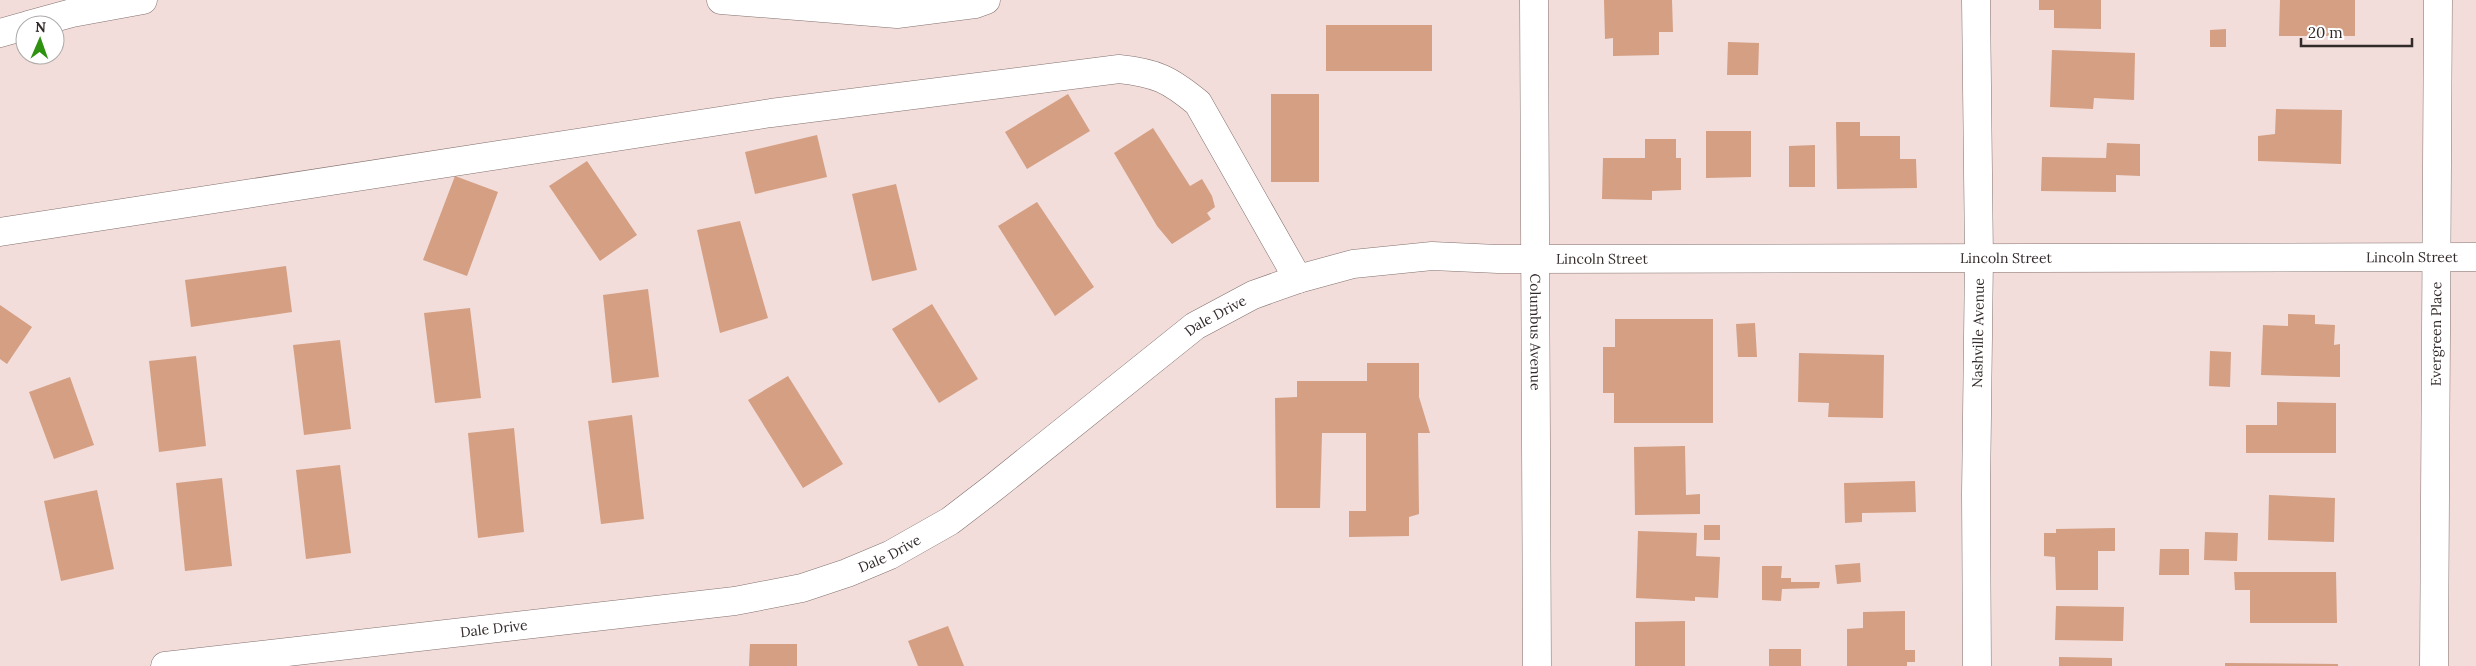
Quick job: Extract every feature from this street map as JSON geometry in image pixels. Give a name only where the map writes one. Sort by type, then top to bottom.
[{"type":"main road","points":[[64,15],[143,0]]},
{"type":"main road","points":[[721,0],[897,14],[975,4],[986,0]]},
{"type":"main road","name":"Columbus Avenue","points":[[1534,0],[1537,666]]},
{"type":"main road","name":"Nashville Avenue","points":[[1976,0],[1979,258],[1976,494],[1977,666]]},
{"type":"main road","name":"Evergreen Place","points":[[2434,666],[2438,0]]},
{"type":"main road","points":[[0,33],[15,29]]},
{"type":"main road","points":[[0,232],[771,113],[1119,69],[1148,72],[1175,84],[1198,103],[1298,279]]},
{"type":"main road","name":"Dale Drive","points":[[165,666],[735,601],[802,588],[847,573],[890,555],[950,521],[1195,326],[1253,295],[1298,279],[1353,264],[1432,256],[1536,259]]},
{"type":"main road","name":"Lincoln Street","points":[[1536,259],[2476,257]]},
{"type":"building","points":[[1604,0],[1672,0],[1673,32],[1659,32],[1659,55],[1613,56],[1613,38],[1605,39]]},
{"type":"building","points":[[2039,0],[2101,0],[2101,29],[2054,28],[2054,10],[2039,10]]},
{"type":"building","points":[[2280,0],[2355,0],[2355,36],[2279,36]]},
{"type":"building","points":[[1326,25],[1432,25],[1432,71],[1326,71]]},
{"type":"building","points":[[2226,29],[2226,47],[2210,47],[2210,30]]},
{"type":"building","points":[[1728,42],[1759,43],[1758,75],[1727,75]]},
{"type":"building","points":[[2052,50],[2135,53],[2134,100],[2094,98],[2093,109],[2050,107]]},
{"type":"building","points":[[1068,94],[1090,131],[1027,169],[1005,132]]},
{"type":"building","points":[[1271,94],[1319,94],[1319,182],[1271,182]]},
{"type":"building","points":[[2276,109],[2342,110],[2341,164],[2258,161],[2258,136],[2275,134]]},
{"type":"building","points":[[1836,122],[1860,122],[1860,136],[1900,136],[1900,159],[1916,159],[1917,188],[1837,189]]},
{"type":"building","points":[[1153,128],[1190,186],[1202,179],[1212,196],[1215,207],[1207,213],[1211,219],[1172,244],[1157,226],[1114,153]]},
{"type":"building","points":[[1706,131],[1751,131],[1751,177],[1706,178]]},
{"type":"building","points":[[817,135],[827,177],[755,194],[745,152]]},
{"type":"building","points":[[1645,139],[1676,139],[1676,158],[1681,158],[1681,190],[1652,191],[1652,200],[1602,199],[1603,158],[1645,158]]},
{"type":"building","points":[[2107,143],[2140,144],[2140,176],[2116,175],[2116,192],[2041,191],[2042,157],[2106,158]]},
{"type":"building","points":[[1815,145],[1815,187],[1789,187],[1789,146]]},
{"type":"building","points":[[587,161],[637,235],[600,261],[549,186]]},
{"type":"building","points":[[455,176],[498,192],[467,276],[423,260]]},
{"type":"building","points":[[896,184],[917,270],[872,281],[852,194]]},
{"type":"building","points":[[1037,202],[1094,287],[1055,316],[998,226]]},
{"type":"building","points":[[740,221],[768,318],[720,333],[697,230]]},
{"type":"building","points":[[286,266],[292,312],[191,327],[185,280]]},
{"type":"building","points":[[648,289],[659,377],[612,383],[603,295]]},
{"type":"building","points":[[932,304],[978,379],[939,403],[892,329]]},
{"type":"building","points":[[0,305],[32,327],[7,364],[0,359]]},
{"type":"building","points":[[470,308],[481,398],[435,403],[424,313]]},
{"type":"building","points":[[2288,314],[2315,315],[2315,324],[2335,325],[2334,345],[2340,344],[2340,377],[2261,375],[2263,325],[2288,326]]},
{"type":"building","points":[[1615,319],[1713,319],[1713,423],[1614,423],[1614,393],[1603,393],[1603,347],[1615,347]]},
{"type":"building","points":[[1755,323],[1757,357],[1738,357],[1736,324]]},
{"type":"building","points":[[340,340],[351,429],[304,435],[293,345]]},
{"type":"building","points":[[2210,351],[2231,352],[2230,387],[2209,386]]},
{"type":"building","points":[[1799,353],[1884,355],[1883,418],[1828,417],[1829,403],[1798,402]]},
{"type":"building","points":[[196,356],[206,446],[159,452],[149,361]]},
{"type":"building","points":[[1367,363],[1419,363],[1419,397],[1430,433],[1418,433],[1419,514],[1409,517],[1409,536],[1349,537],[1349,511],[1366,511],[1366,433],[1322,433],[1320,508],[1276,508],[1275,398],[1297,397],[1297,381],[1367,381]]},
{"type":"building","points":[[788,376],[843,464],[803,488],[748,400]]},
{"type":"building","points":[[70,377],[94,445],[54,459],[29,392]]},
{"type":"building","points":[[2277,402],[2336,403],[2336,453],[2246,453],[2246,425],[2277,425]]},
{"type":"building","points":[[632,415],[644,519],[601,524],[588,421]]},
{"type":"building","points":[[514,428],[524,532],[478,538],[468,433]]},
{"type":"building","points":[[1685,446],[1686,495],[1700,494],[1700,514],[1635,515],[1634,447]]},
{"type":"building","points":[[340,465],[351,553],[306,559],[296,470]]},
{"type":"building","points":[[222,478],[232,566],[185,571],[176,483]]},
{"type":"building","points":[[1915,481],[1916,512],[1862,513],[1862,522],[1845,523],[1844,483]]},
{"type":"building","points":[[97,490],[114,569],[61,581],[44,501]]},
{"type":"building","points":[[2269,495],[2335,498],[2334,542],[2268,540]]},
{"type":"building","points":[[1704,525],[1720,525],[1720,540],[1704,540]]},
{"type":"building","points":[[2115,528],[2115,551],[2098,551],[2098,590],[2056,590],[2055,557],[2044,556],[2044,533],[2056,533],[2056,529]]},
{"type":"building","points":[[1638,531],[1697,533],[1696,556],[1720,557],[1718,598],[1695,597],[1695,601],[1636,598]]},
{"type":"building","points":[[2205,532],[2238,533],[2237,561],[2204,560]]},
{"type":"building","points":[[2160,549],[2189,549],[2189,575],[2159,575]]},
{"type":"building","points":[[1860,563],[1861,582],[1837,584],[1835,565]]},
{"type":"building","points":[[1762,566],[1782,566],[1781,578],[1791,578],[1791,582],[1820,582],[1819,588],[1782,589],[1781,601],[1762,600]]},
{"type":"building","points":[[2234,572],[2336,572],[2337,623],[2250,623],[2250,590],[2235,590]]},
{"type":"building","points":[[2056,606],[2124,607],[2123,641],[2055,640]]},
{"type":"building","points":[[1905,611],[1905,650],[1915,650],[1915,662],[1907,662],[1907,666],[1847,666],[1847,629],[1863,628],[1863,612]]},
{"type":"building","points":[[1685,621],[1685,666],[1635,666],[1635,622]]},
{"type":"building","points":[[948,626],[964,666],[918,666],[908,641]]},
{"type":"building","points":[[750,644],[797,644],[797,666],[749,666]]},
{"type":"building","points":[[1769,649],[1801,649],[1801,666],[1769,666]]},
{"type":"building","points":[[2059,657],[2112,658],[2112,666],[2059,666]]},
{"type":"building","points":[[2225,663],[2338,664],[2338,666],[2225,666]]}]
